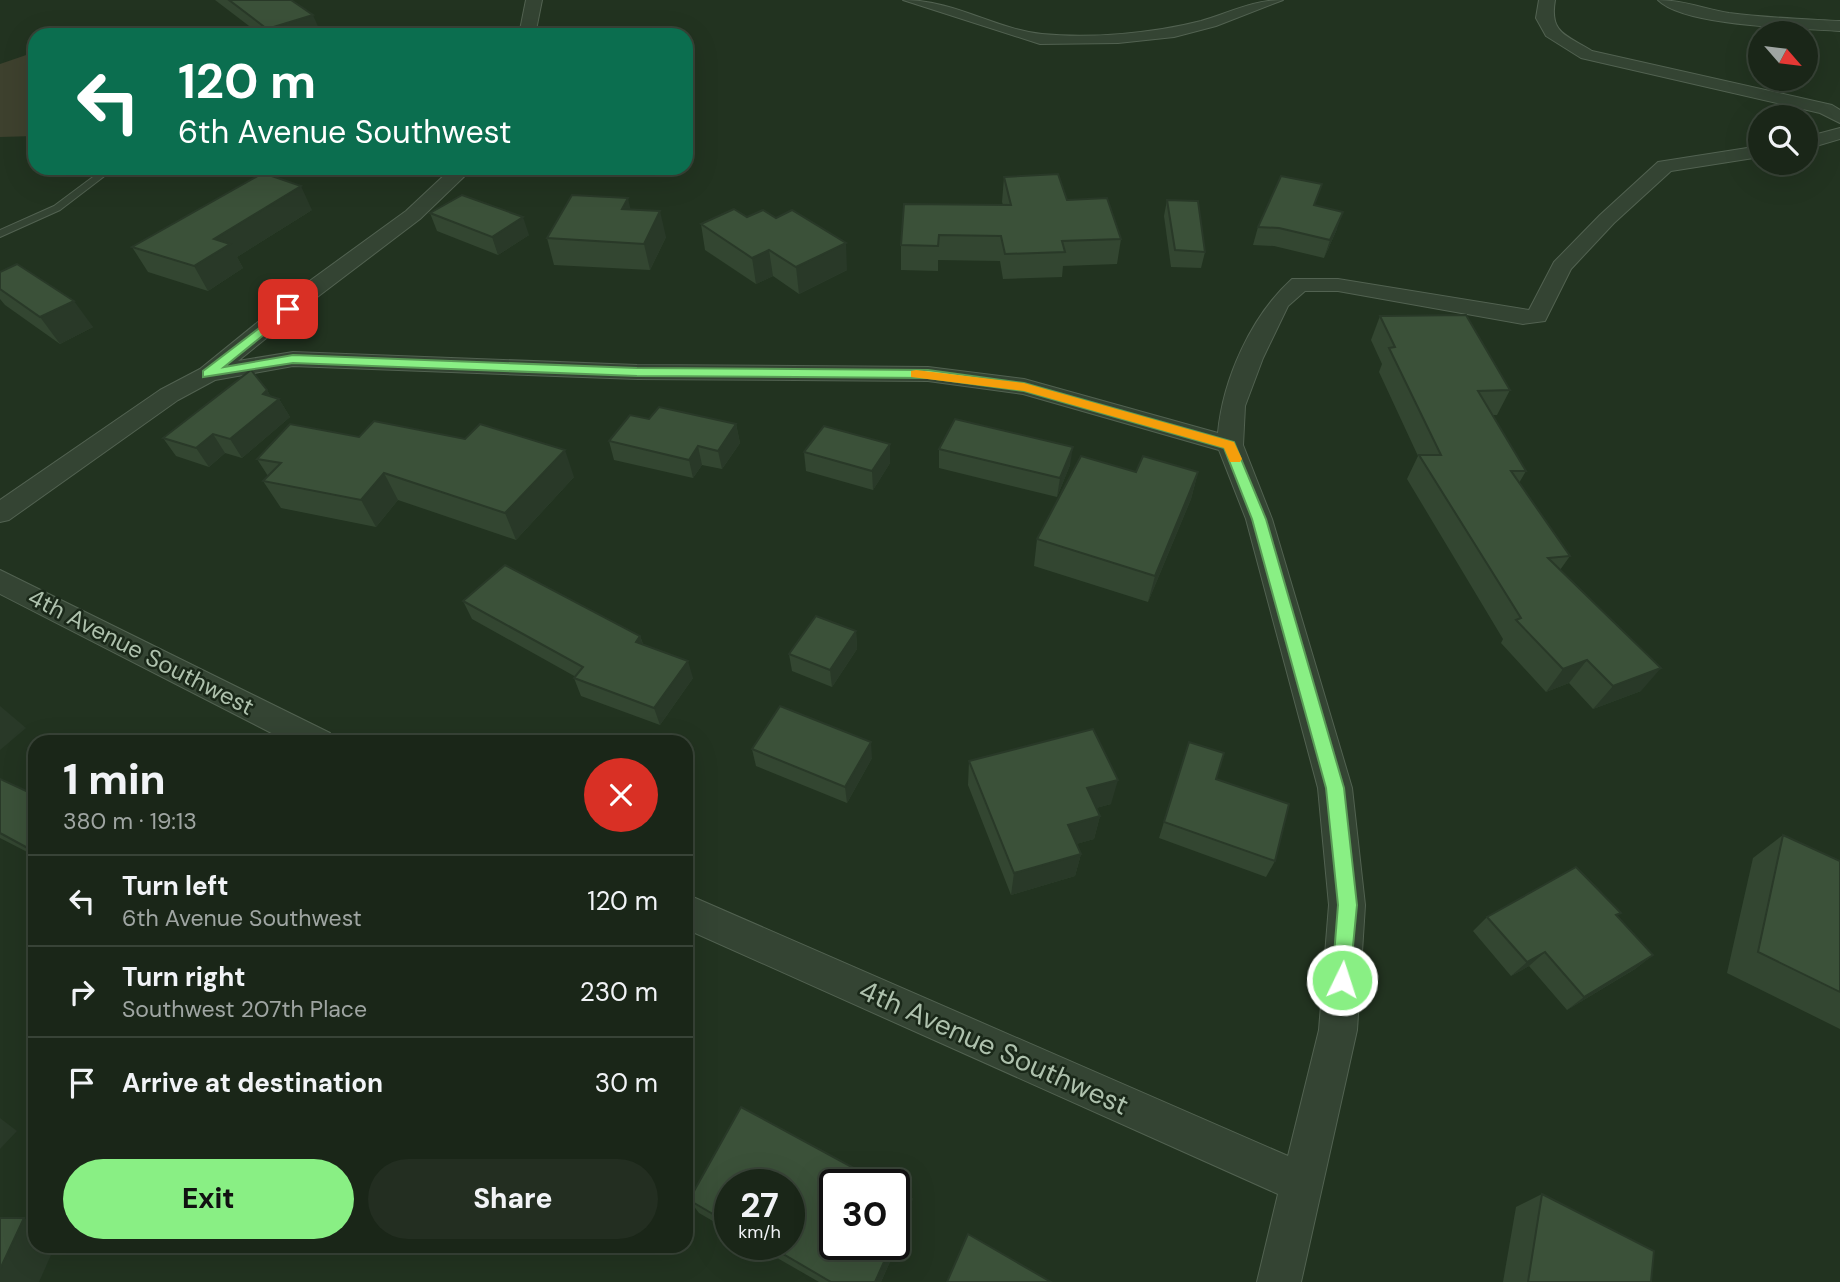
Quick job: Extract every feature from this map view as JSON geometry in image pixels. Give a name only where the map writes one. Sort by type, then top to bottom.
[{"type":"street","points":[[528,28],[534,0]]},
{"type":"street","points":[[911,0],[1040,39],[1118,38],[1174,32],[1210,23],[1275,0]]},
{"type":"street","points":[[1547,0],[1544,18],[1552,33],[1587,55],[1826,109],[1840,118]]},
{"type":"street","points":[[1666,0],[1682,7],[1721,15],[1840,26]]},
{"type":"street","points":[[1818,139],[1840,133]]},
{"type":"street","points":[[1279,1282],[1338,1030],[1346,892],[1335,788],[1259,519],[1230,445],[1233,405],[1251,358],[1279,303],[1300,284],[1338,285],[1522,317],[1537,316],[1562,267],[1607,219],[1665,166],[1748,154]]},
{"type":"street","points":[[0,513],[169,395],[208,374],[308,293],[413,215],[456,175]]},
{"type":"street","points":[[208,374],[293,359],[637,372],[928,374],[1024,387],[1230,445]]},
{"type":"street","name":"4th Avenue Southwest","points":[[0,581],[305,735]]},
{"type":"street","name":"4th Avenue Southwest","points":[[693,914],[1301,1182]]},
{"type":"lane","points":[[0,234],[57,208],[102,175]]},
{"type":"green space","points":[[28,54],[28,136],[0,137],[0,64]]},
{"type":"building","points":[[229,0],[291,0],[313,15],[270,28],[266,28]]},
{"type":"building","points":[[1058,174],[1067,200],[1107,198],[1121,239],[1062,241],[1065,252],[1005,254],[1001,236],[939,235],[938,246],[901,245],[904,204],[1011,205],[1004,177]]},
{"type":"building","points":[[259,175],[269,175],[301,186],[214,239],[230,244],[194,266],[132,247]]},
{"type":"building","points":[[1281,176],[1322,184],[1314,205],[1343,212],[1330,240],[1279,228],[1258,227]]},
{"type":"building","points":[[462,195],[523,217],[492,237],[430,213]]},
{"type":"building","points":[[572,195],[628,198],[622,209],[660,211],[644,244],[547,238]]},
{"type":"building","points":[[1167,200],[1198,201],[1205,252],[1175,250]]},
{"type":"building","points":[[734,209],[747,217],[763,210],[776,218],[792,210],[846,243],[796,267],[769,250],[752,258],[701,224]]},
{"type":"building","points":[[17,264],[74,301],[40,317],[0,289],[0,272]]},
{"type":"building","points":[[1466,315],[1510,390],[1478,391],[1526,471],[1511,471],[1570,556],[1548,558],[1661,668],[1613,686],[1587,660],[1563,669],[1516,620],[1521,618],[1419,455],[1441,455],[1389,348],[1395,347],[1380,316]]},
{"type":"building","points":[[251,370],[267,390],[263,394],[279,399],[230,439],[213,434],[196,448],[163,438]]},
{"type":"building","points":[[659,407],[736,424],[718,451],[698,446],[689,460],[609,441],[630,415],[649,419]]},
{"type":"building","points":[[955,419],[1073,447],[1060,478],[939,449]]},
{"type":"building","points":[[374,421],[465,439],[480,424],[565,450],[505,513],[384,473],[361,500],[263,481],[281,463],[257,459],[290,424],[359,437]]},
{"type":"building","points":[[824,426],[890,444],[872,471],[804,452]]},
{"type":"building","points":[[1081,456],[1136,472],[1143,456],[1198,472],[1155,576],[1037,539]]},
{"type":"building","points":[[505,565],[640,636],[636,642],[688,661],[654,708],[574,678],[583,667],[463,601]]},
{"type":"building","points":[[816,616],[856,631],[830,670],[789,654]]},
{"type":"building","points":[[780,706],[871,742],[845,787],[752,749]]},
{"type":"building","points":[[1093,729],[1118,780],[1087,788],[1100,816],[1068,825],[1081,854],[1014,873],[969,761]]},
{"type":"building","points":[[1189,742],[1224,753],[1216,779],[1289,804],[1275,861],[1164,822]]},
{"type":"building","points":[[0,779],[28,792],[28,848],[0,833]]},
{"type":"building","points":[[1783,835],[1840,861],[1840,992],[1758,952]]},
{"type":"building","points":[[1576,867],[1621,913],[1616,915],[1653,955],[1584,997],[1545,952],[1527,962],[1487,917]]},
{"type":"building","points":[[741,1107],[855,1169],[819,1169],[819,1260],[885,1260],[875,1282],[831,1282],[793,1260],[805,1260],[805,1169],[714,1169],[714,1215],[693,1202],[693,1193]]},
{"type":"building","points":[[1542,1194],[1654,1251],[1651,1282],[1528,1282]]},
{"type":"building","points":[[0,1218],[24,1218],[0,1269]]},
{"type":"building","points":[[968,1234],[1051,1282],[947,1282]]},
{"type":"slow traffic","points":[[916,374],[1024,387],[1123,413],[1230,445],[1235,459]]},
{"type":"route","points":[[288,309],[208,374],[251,364],[293,359],[637,372],[928,374],[1024,387],[1230,445],[1259,519],[1335,788],[1347,905],[1342,980]]}]
